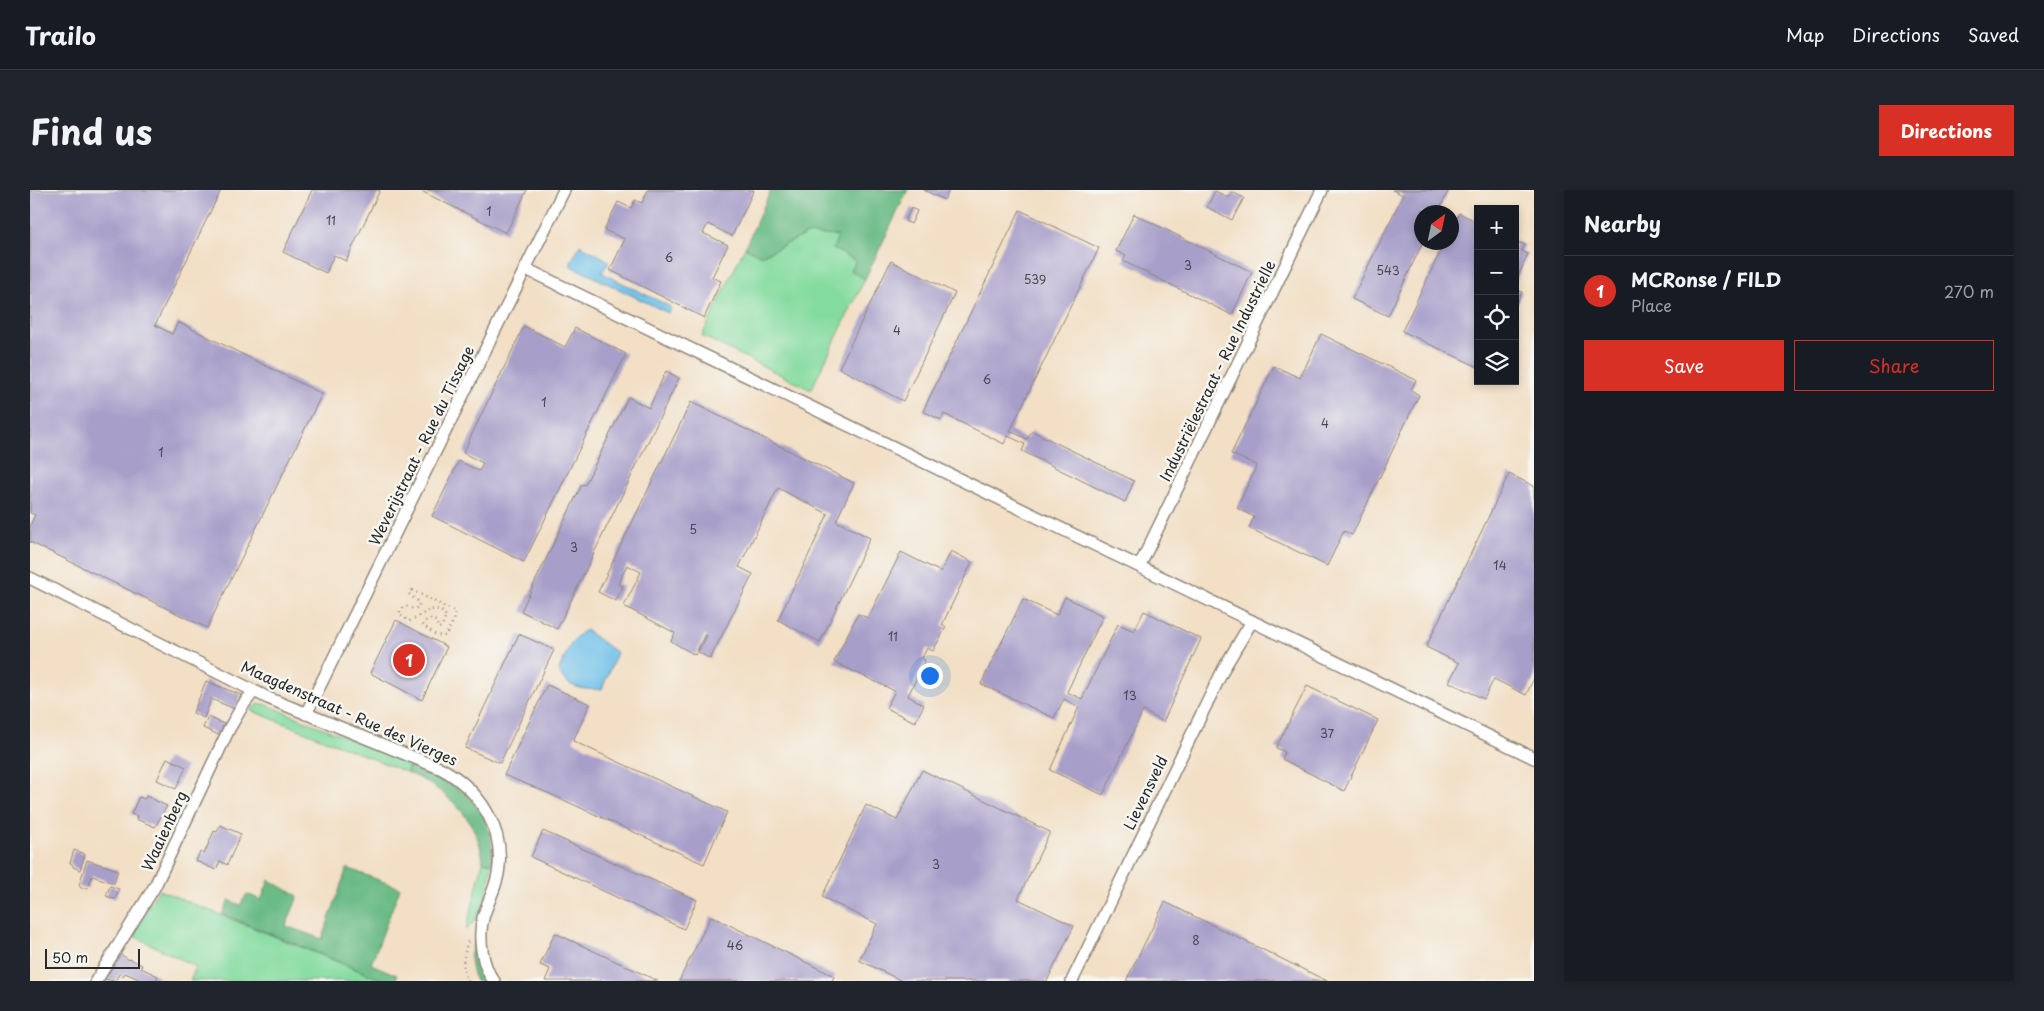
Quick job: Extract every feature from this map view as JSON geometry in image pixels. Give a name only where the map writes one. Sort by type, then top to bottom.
[{"type":"street","name":"Weverijstraat - Rue du Tissage","points":[[306,714],[564,190]]},
{"type":"street","name":"Industriëlestraat - Rue Industrielle","points":[[1140,565],[1322,190]]},
{"type":"street","points":[[526,269],[1140,565],[1534,758]]},
{"type":"street","name":"Maagdenstraat - Rue des Vierges","points":[[30,578],[254,691],[442,769],[460,780],[476,795],[494,826],[499,862],[498,874],[482,926],[486,968],[494,981]]},
{"type":"street","name":"Lievensveld","points":[[1072,981],[1224,668],[1252,621]]},
{"type":"street","name":"Waaienberg","points":[[96,981],[155,886],[229,730],[243,705],[254,691]]},
{"type":"path","points":[[412,590],[455,612],[452,625],[444,636],[436,635],[423,625],[424,621],[431,619],[436,621],[438,628],[442,627],[446,616],[439,610],[432,609],[409,621],[400,615],[400,611],[405,606],[414,609],[419,607],[419,602],[409,594],[412,590]]},
{"type":"path","points":[[468,981],[464,970],[463,958],[470,934],[476,928],[482,926]]},
{"type":"green space","points":[[771,190],[908,190],[865,279],[850,270],[856,261],[833,249],[838,236],[807,234],[761,256],[745,247]]},
{"type":"green space","points":[[807,234],[838,236],[856,261],[850,270],[865,279],[811,390],[702,336],[745,247],[761,256]]},
{"type":"green space","points":[[259,704],[265,704],[410,764],[406,772],[250,710]]},
{"type":"green space","points":[[410,764],[444,780],[458,789],[480,811],[488,825],[492,842],[492,863],[483,862],[475,832],[458,807],[434,787],[407,772]]},
{"type":"green space","points":[[483,862],[492,863],[485,900],[472,924],[466,930]]},
{"type":"green space","points":[[347,868],[400,888],[371,964],[397,975],[396,981],[385,981],[222,914],[229,900],[240,905],[247,894],[261,900],[269,880],[298,896],[286,926],[322,939]]},
{"type":"green space","points":[[159,890],[385,981],[190,981],[196,967],[128,933]]},
{"type":"green space","points":[[475,941],[478,941],[489,981],[476,981],[474,976],[470,956]]},
{"type":"water","points":[[580,245],[609,262],[602,272],[606,275],[669,306],[671,309],[668,313],[571,266],[571,262]]},
{"type":"water","points":[[586,630],[617,653],[602,689],[582,689],[576,687],[565,681],[559,670],[573,641]]},
{"type":"building","points":[[30,190],[221,190],[155,325],[172,334],[178,322],[322,394],[207,628],[30,542],[30,525],[35,515],[30,513]]},
{"type":"building","points":[[312,190],[380,190],[346,261],[334,255],[326,273],[283,252]]},
{"type":"building","points":[[419,190],[527,190],[506,233]]},
{"type":"building","points":[[648,190],[754,190],[732,236],[708,224],[703,233],[728,245],[712,277],[721,281],[704,318],[610,270],[625,239],[604,230],[618,202],[631,208],[635,200],[642,203]]},
{"type":"building","points":[[924,190],[949,190],[944,200]]},
{"type":"building","points":[[1392,190],[1449,190],[1442,205],[1414,205],[1414,250],[1419,250],[1388,316],[1352,299],[1403,195]]},
{"type":"building","points":[[1215,191],[1229,198],[1232,192],[1244,198],[1232,220],[1207,207]]},
{"type":"building","points":[[911,208],[917,211],[911,224],[905,221]]},
{"type":"building","points":[[1020,210],[1099,248],[1010,431],[1027,439],[1032,431],[1134,481],[1125,502],[1022,451],[1025,444],[1008,436],[1004,444],[944,414],[941,420],[923,411]]},
{"type":"building","points":[[1459,213],[1474,220],[1474,365],[1402,331],[1441,250],[1459,250]]},
{"type":"building","points":[[1134,214],[1252,272],[1232,315],[1123,261],[1126,256],[1116,251]]},
{"type":"building","points":[[1519,243],[1525,245],[1522,251],[1528,254],[1519,274]]},
{"type":"building","points":[[891,261],[955,293],[903,401],[839,368]]},
{"type":"building","points":[[524,326],[565,347],[575,328],[626,354],[524,562],[432,516],[459,461],[479,471],[483,463],[463,453]]},
{"type":"building","points":[[1321,334],[1416,380],[1411,390],[1419,395],[1352,535],[1344,531],[1327,566],[1249,528],[1254,517],[1237,508],[1257,465],[1231,454],[1274,366],[1300,378]]},
{"type":"building","points":[[666,371],[679,378],[557,629],[521,611],[582,484],[585,485],[628,397],[649,408]]},
{"type":"building","points":[[691,402],[854,483],[836,521],[870,538],[820,642],[778,620],[828,514],[778,488],[739,567],[753,574],[710,659],[698,652],[707,636],[705,634],[695,655],[671,641],[675,633],[624,606],[641,572],[627,565],[618,584],[623,586],[616,601],[598,592]]},
{"type":"building","points":[[1509,474],[1534,486],[1534,678],[1526,695],[1494,679],[1484,699],[1449,682],[1459,663],[1426,647]]},
{"type":"building","points":[[951,551],[972,562],[942,625],[946,627],[933,651],[927,648],[922,658],[925,660],[908,696],[924,705],[915,722],[886,708],[895,691],[834,662],[858,614],[868,618],[901,552],[941,572]]},
{"type":"building","points":[[1065,597],[1103,616],[1067,692],[1082,699],[1118,624],[1134,631],[1144,611],[1201,639],[1163,722],[1143,711],[1103,795],[1050,770],[1079,707],[1064,699],[1054,718],[981,684],[1023,599],[1057,615]]},
{"type":"building","points":[[396,620],[447,647],[422,700],[370,673]]},
{"type":"building","points":[[519,634],[554,650],[500,763],[465,748]]},
{"type":"building","points":[[206,681],[241,695],[235,709],[211,699],[204,718],[193,713]]},
{"type":"building","points":[[547,685],[590,704],[573,741],[727,812],[704,864],[504,775]]},
{"type":"building","points":[[1307,686],[1378,720],[1344,791],[1282,759],[1285,752],[1276,748]]},
{"type":"building","points":[[208,717],[226,725],[221,736],[203,728]]},
{"type":"building","points":[[167,758],[186,767],[176,789],[157,780]]},
{"type":"building","points":[[922,770],[1050,832],[1018,899],[1074,926],[1047,981],[902,981],[859,960],[877,924],[822,897],[866,805],[897,820]]},
{"type":"building","points":[[146,796],[167,806],[155,827],[136,819],[137,816],[131,814],[139,797],[145,799]]},
{"type":"building","points":[[220,825],[241,834],[227,865],[220,861],[216,870],[196,861],[200,852],[204,854],[214,831],[217,832]]},
{"type":"building","points":[[543,831],[697,900],[684,929],[531,857]]},
{"type":"building","points":[[74,850],[85,854],[80,870],[73,867],[70,863]]},
{"type":"building","points":[[87,860],[118,870],[114,883],[92,876],[88,888],[81,888],[79,885]]},
{"type":"building","points":[[110,886],[119,889],[115,899],[106,896]]},
{"type":"building","points":[[1165,902],[1327,981],[1126,981]]},
{"type":"building","points":[[711,916],[834,976],[832,981],[679,981]]},
{"type":"building","points":[[555,933],[658,981],[545,981],[550,969],[540,965]]},
{"type":"building","points":[[119,953],[129,960],[142,965],[141,968],[158,976],[156,981],[143,981],[125,973],[123,976],[119,974],[115,981],[103,979]]},
{"type":"place","name":"MCRonse / FILD","points":[[409,660]]}]
